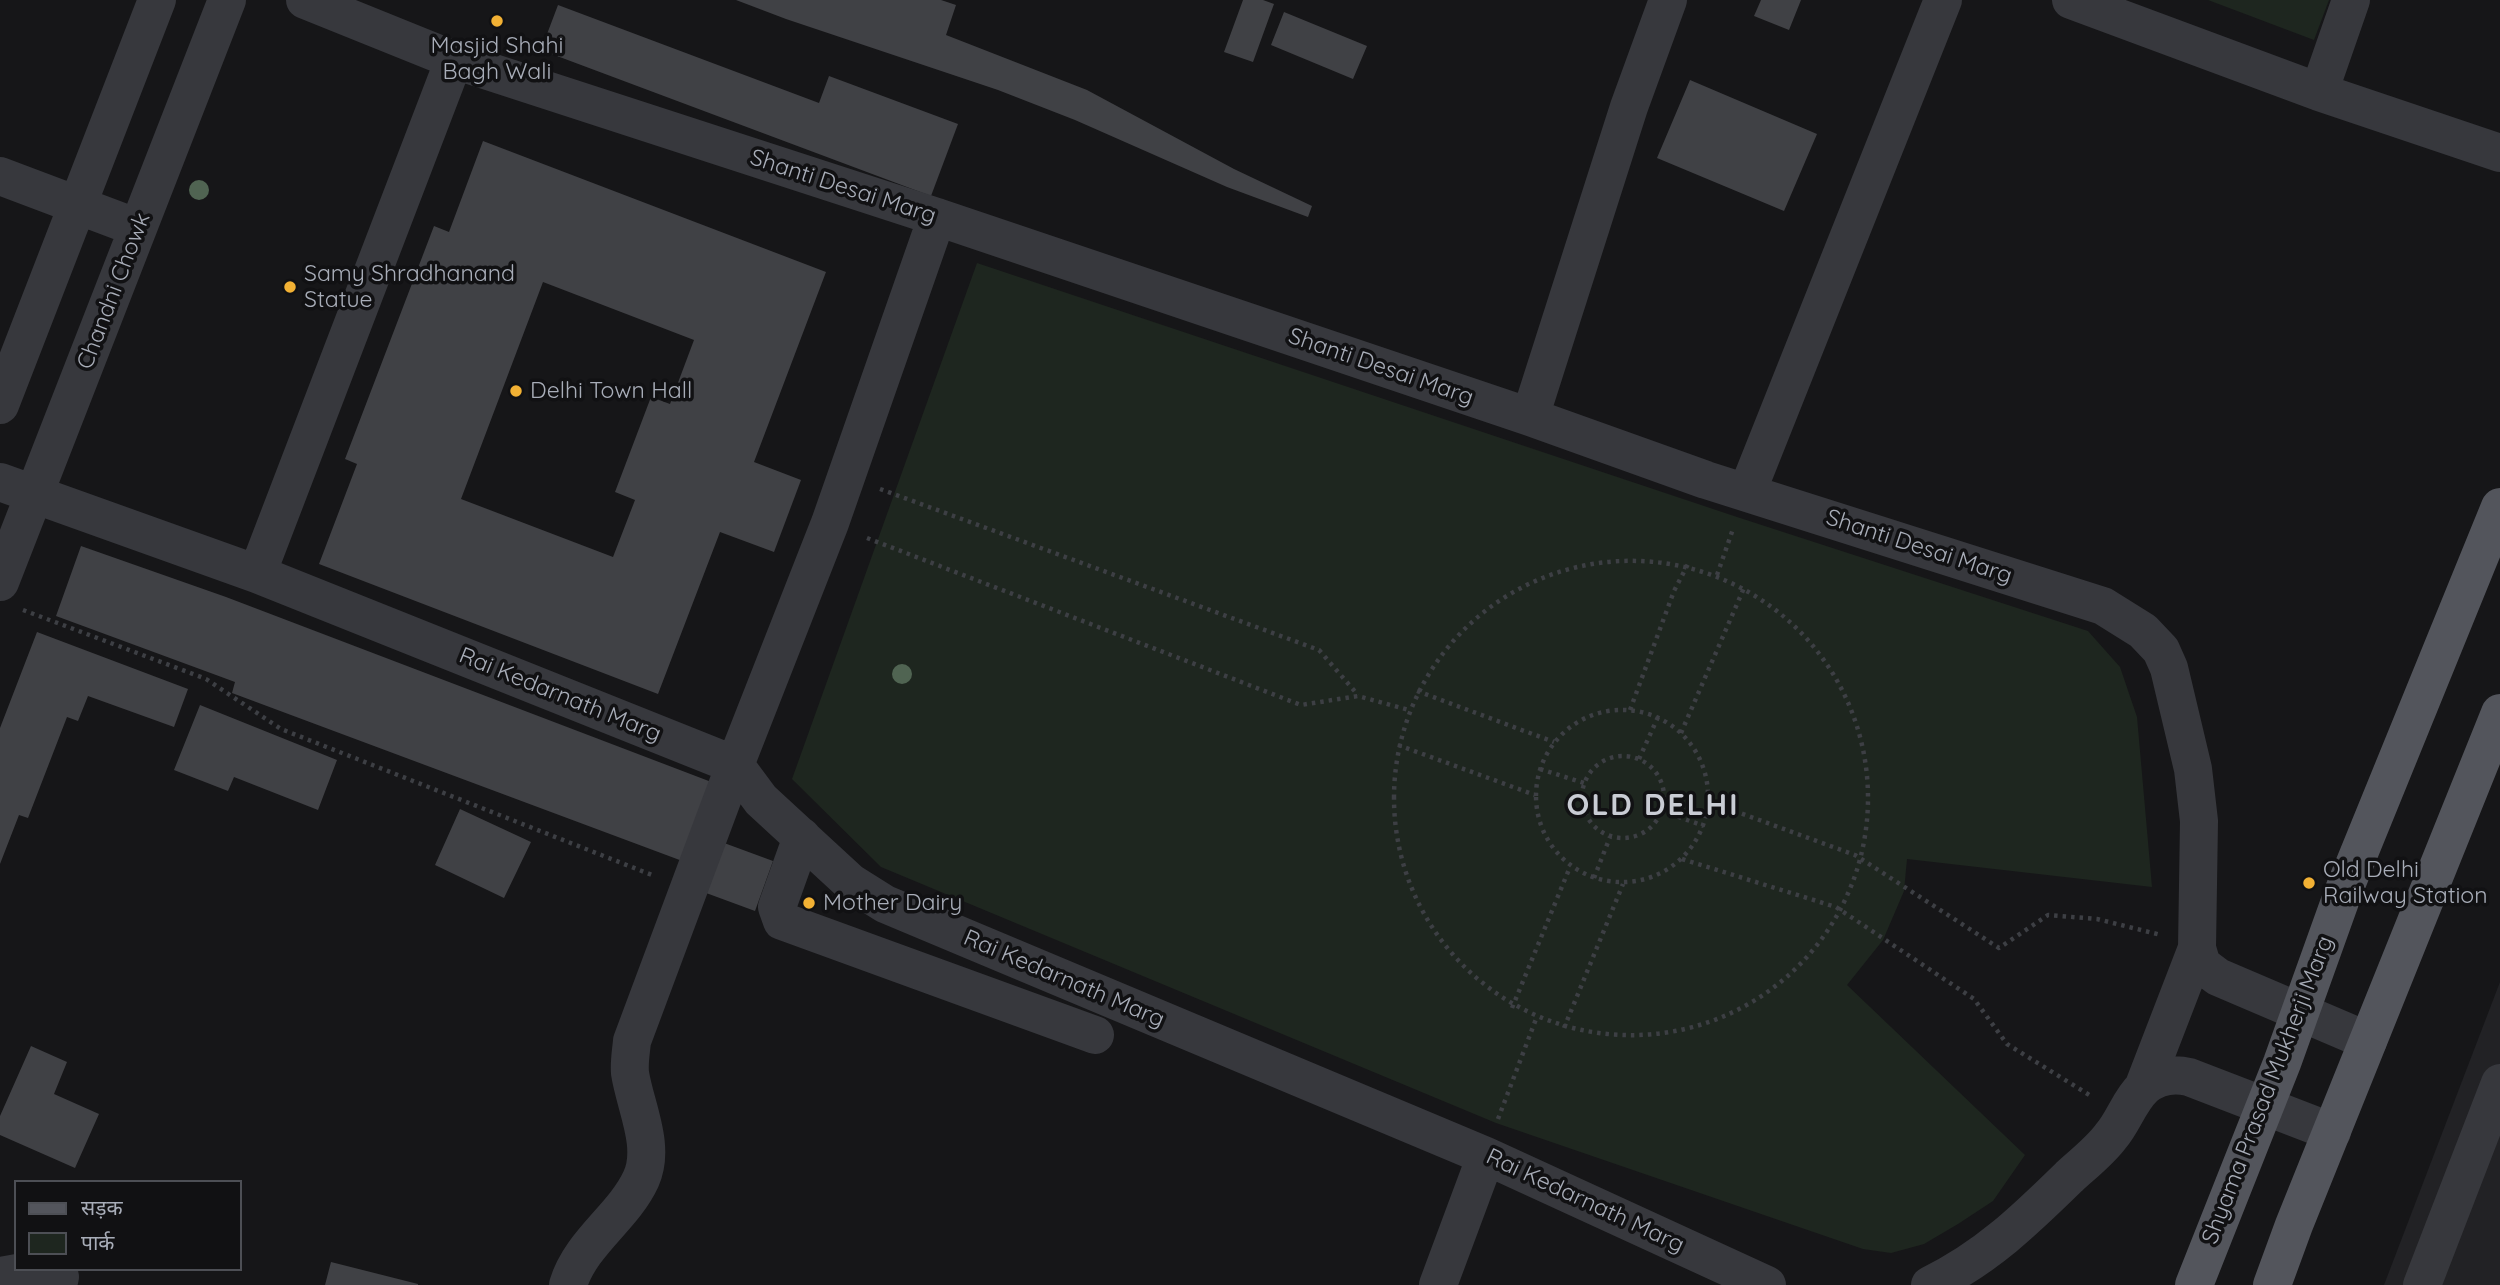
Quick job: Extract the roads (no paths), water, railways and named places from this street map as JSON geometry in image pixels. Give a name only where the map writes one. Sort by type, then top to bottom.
[{"type":"main road","name":"Shyama Prasad Mukherji Marg","points":[[2194,1285],[2300,1012],[2344,890],[2500,507]]},
{"type":"main road","points":[[2272,1285],[2500,713]]},
{"type":"street","points":[[0,405],[157,0]]},
{"type":"street","name":"Chandni Chowk","points":[[6,594],[35,495],[227,0]]},
{"type":"street","name":"Shanti Desai Marg","points":[[305,0],[454,61],[937,217],[1530,417],[1706,480],[2103,606],[2143,631],[2161,650],[2169,668],[2193,769],[2199,832],[2197,948],[2135,1099]]},
{"type":"street","points":[[1530,417],[1629,107],[1668,0]]},
{"type":"street","points":[[1747,492],[1944,0]]},
{"type":"street","points":[[2071,0],[2319,92],[2500,153]]},
{"type":"street","points":[[2319,92],[2351,0]]},
{"type":"street","points":[[257,574],[454,61]]},
{"type":"street","points":[[0,176],[138,228]]},
{"type":"street","points":[[568,1285],[585,1251],[641,1178],[646,1146],[631,1074],[632,1041],[735,765],[830,523],[937,217]]},
{"type":"street","name":"Rai Kedarnath Marg","points":[[0,482],[257,574],[735,765],[761,800],[850,882],[886,904],[1486,1156],[1767,1285]]},
{"type":"street","points":[[802,837],[777,906],[782,921],[1095,1035]]},
{"type":"street","points":[[2197,948],[2202,965],[2212,974],[2368,1041]]},
{"type":"street","points":[[1930,1285],[2004,1240],[2112,1136],[2135,1099],[2157,1078],[2181,1076],[2332,1132]]},
{"type":"street","points":[[2422,1285],[2500,1083]]},
{"type":"street","points":[[1431,1283],[1486,1156]]},
{"type":"street","points":[[0,1276],[24,1271]]},
{"type":"street","points":[[40,1271],[60,1277],[58,1285]]},
{"type":"place","name":"Masjid Shahi Bagh Wali","points":[[497,21]]},
{"type":"place","name":"Samy Shradhanand Statue","points":[[290,287]]},
{"type":"place","name":"Delhi Town Hall","points":[[516,391]]},
{"type":"place","name":"Old Delhi Railway Station","points":[[2309,883]]},
{"type":"place","name":"Mother Dairy","points":[[809,903]]},
{"type":"district","name":"OLD DELHI","points":[[1653,806]]}]
